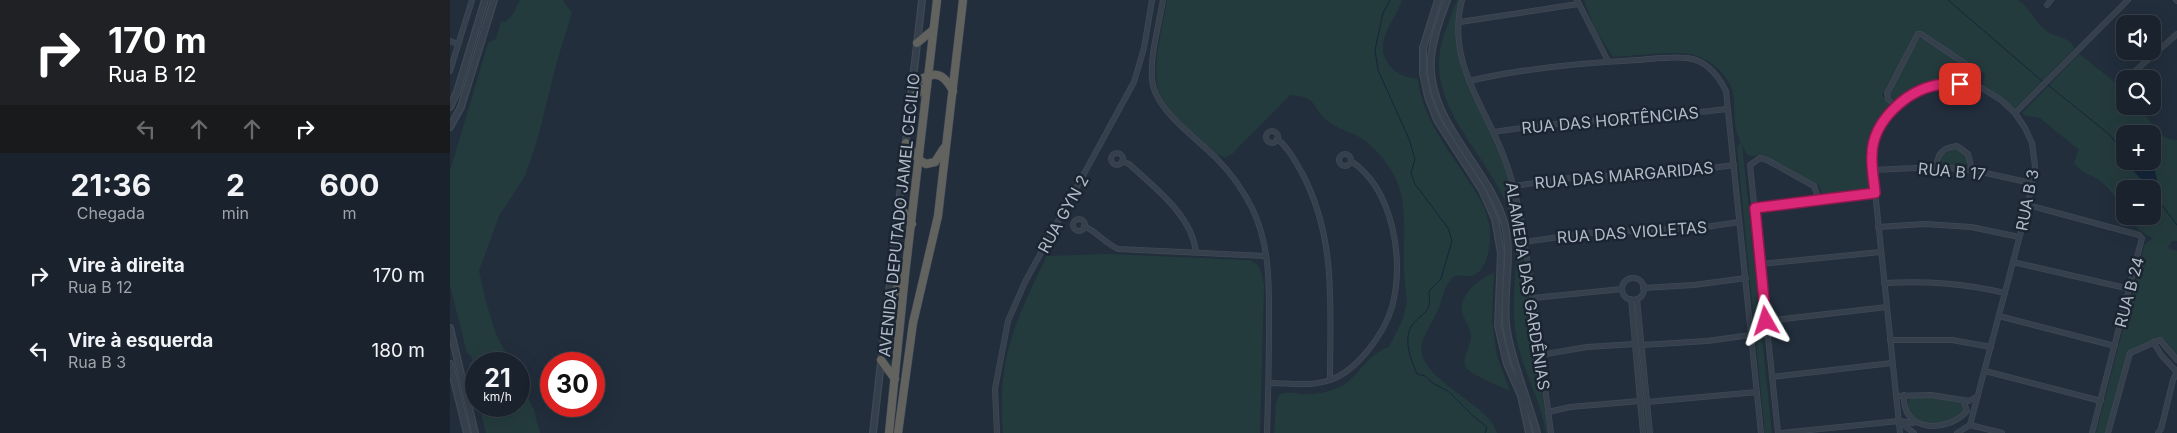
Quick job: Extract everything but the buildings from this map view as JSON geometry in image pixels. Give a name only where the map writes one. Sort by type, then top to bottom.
[{"type":"highway","name":"AVENIDA DEPUTADO JAMEL CECILIO","points":[[889,433],[904,275],[912,224],[933,30],[938,0]]},
{"type":"highway","name":"AVENIDA DEPUTADO JAMEL CECILIO","points":[[898,433],[913,324],[938,216],[963,0]]},
{"type":"highway","points":[[917,43],[933,30]]},
{"type":"highway","points":[[912,84],[928,75],[944,77],[953,91]]},
{"type":"highway","points":[[910,99],[927,86]]},
{"type":"highway","points":[[906,143],[919,160],[926,164],[935,162],[946,144]]},
{"type":"highway","points":[[899,206],[912,224]]},
{"type":"highway","points":[[886,310],[904,275]]},
{"type":"highway","points":[[881,360],[895,379]]},
{"type":"street","points":[[450,71],[472,0]]},
{"type":"street","points":[[450,107],[457,92],[485,0]]},
{"type":"street","points":[[450,127],[461,107],[494,0]]},
{"type":"street","points":[[873,433],[922,0]]},
{"type":"street","name":"RUA GYN 2","points":[[997,433],[995,389],[1008,321],[1025,282],[1125,102],[1134,82],[1144,48],[1152,0]]},
{"type":"street","points":[[1163,0],[1152,66],[1154,90],[1162,104],[1173,117],[1218,160],[1236,182],[1252,208],[1261,232],[1269,272],[1267,433]]},
{"type":"street","points":[[1438,0],[1423,48],[1423,73],[1428,98],[1437,120],[1482,190],[1495,220],[1500,253],[1498,326],[1507,364],[1521,396],[1529,433]]},
{"type":"street","points":[[1447,0],[1433,46],[1431,72],[1433,86],[1439,106],[1493,194],[1504,223],[1508,257],[1507,330],[1517,371],[1529,402],[1536,433]]},
{"type":"street","name":"ALAMEDA DAS GARDÊNIAS","points":[[1462,0],[1459,38],[1462,64],[1494,132],[1514,186],[1524,242],[1551,433]]},
{"type":"street","points":[[2047,5],[2051,0]]},
{"type":"street","points":[[2015,113],[2128,0]]},
{"type":"street","points":[[1460,22],[1578,2],[1608,61]]},
{"type":"street","points":[[1895,106],[1888,99],[1887,93],[1918,34],[1921,34],[1973,69],[1978,75],[1976,85]]},
{"type":"street","points":[[2136,70],[2177,34]]},
{"type":"street","points":[[450,41],[458,44]]},
{"type":"street","points":[[1469,81],[1510,71],[1608,61],[1687,58],[1711,68],[1720,79],[1726,91],[1761,433]]},
{"type":"street","name":"RUA B 3","points":[[1900,433],[1872,170],[1872,152],[1879,129],[1895,106],[1912,95],[1936,85],[1976,85],[2002,100],[2015,113],[2025,128],[2032,143],[2035,166],[2028,204],[1970,425]]},
{"type":"street","name":"RUA DAS HORTÊNCIAS","points":[[1494,132],[1546,124],[1681,115],[1727,109]]},
{"type":"street","points":[[1277,139],[1284,144],[1304,177],[1313,196],[1325,233],[1330,262],[1330,380]]},
{"type":"street","points":[[1936,167],[1937,156],[1940,152],[1945,148],[1957,146],[1968,154],[1972,170]]},
{"type":"street","points":[[1818,200],[1814,186],[1767,160],[1760,158],[1754,160],[1750,165],[1772,377],[1780,433],[1898,422],[1913,423]]},
{"type":"street","points":[[1122,161],[1129,164],[1165,197],[1195,242],[1196,252]]},
{"type":"street","points":[[1269,383],[1318,384],[1330,380],[1356,364],[1369,349],[1386,322],[1392,306],[1396,283],[1394,234],[1387,208],[1376,185],[1361,168],[1351,161]]},
{"type":"street","name":"RUA DAS MARGARIDAS","points":[[1514,186],[1577,177],[1675,173],[1734,165]]},
{"type":"street","name":"RUA B 17","points":[[1872,170],[1936,167],[1972,170],[2032,183]]},
{"type":"street","points":[[1755,208],[1875,193]]},
{"type":"street","name":"RUA B 24","points":[[2028,204],[2138,235],[2142,241],[2092,433]]},
{"type":"street","name":"RUA DAS VIOLETAS","points":[[1524,242],[1587,233],[1699,228],[1740,222]]},
{"type":"street","points":[[1878,227],[1925,224],[1971,227],[2019,237]]},
{"type":"street","points":[[1084,226],[1118,249],[1266,256]]},
{"type":"street","points":[[1761,264],[1881,252]]},
{"type":"street","points":[[2013,262],[2130,289]]},
{"type":"street","points":[[1632,278],[1641,282],[1644,288],[1642,294],[1637,299],[1630,299],[1624,296],[1622,289],[1623,282],[1632,278]]},
{"type":"street","points":[[1644,288],[1694,285],[1746,278]]},
{"type":"street","points":[[1884,283],[1919,281],[1969,284],[2005,293]]},
{"type":"street","points":[[1532,298],[1622,289]]},
{"type":"street","points":[[1630,299],[1643,433]]},
{"type":"street","points":[[1637,299],[1650,433]]},
{"type":"street","points":[[1766,321],[1887,307]]},
{"type":"street","points":[[1999,316],[2115,346]]},
{"type":"street","points":[[450,328],[475,433]]},
{"type":"street","points":[[1642,345],[1707,341],[1751,335]]},
{"type":"street","points":[[1890,340],[1952,340],[1991,348]]},
{"type":"street","points":[[2108,433],[2128,356],[2133,350],[2153,342],[2162,341],[2177,360]]},
{"type":"street","points":[[2153,342],[2177,372],[2173,380],[2161,429],[2158,433]]},
{"type":"street","points":[[1540,355],[1635,344]]},
{"type":"street","points":[[1772,377],[1892,363]]},
{"type":"street","points":[[450,364],[467,433]]},
{"type":"street","points":[[1985,371],[2101,401]]},
{"type":"street","points":[[1647,402],[1757,392]]},
{"type":"street","points":[[1904,395],[1904,409],[1913,423],[1921,429],[1932,432]]},
{"type":"street","points":[[1896,396],[1931,395],[1963,400],[1972,400],[1978,396]]},
{"type":"street","points":[[1946,430],[1961,421],[1968,411],[1963,400]]},
{"type":"street","points":[[1548,412],[1570,407],[1640,402]]},
{"type":"street","points":[[1898,422],[1914,433]]},
{"type":"street","points":[[1957,433],[1970,425],[2002,433]]},
{"type":"green space","points":[[520,0],[563,0],[572,13],[557,61],[537,141],[525,176],[499,216],[479,271],[496,334],[506,352],[467,352],[450,285],[450,171],[488,43],[496,39],[501,21],[505,22],[513,14]]},
{"type":"green space","points":[[1167,0],[1402,0],[1386,33],[1383,49],[1385,57],[1390,66],[1399,74],[1418,79],[1423,103],[1428,114],[1439,136],[1481,201],[1490,230],[1488,254],[1485,262],[1476,274],[1452,278],[1423,339],[1422,354],[1435,374],[1480,410],[1490,420],[1497,433],[1274,433],[1276,403],[1279,395],[1288,393],[1317,394],[1340,387],[1347,383],[1375,354],[1389,347],[1403,319],[1407,302],[1404,276],[1404,211],[1402,198],[1392,171],[1369,144],[1329,122],[1311,101],[1300,96],[1290,95],[1232,154],[1225,158],[1217,154],[1175,115],[1158,88],[1156,78],[1157,56]]},
{"type":"green space","points":[[1457,0],[1459,0],[1457,39],[1462,70],[1500,151],[1514,198],[1548,433],[1546,433],[1539,406],[1517,342],[1514,314],[1516,245],[1512,218],[1500,190],[1451,111],[1441,82],[1439,67],[1441,44]]},
{"type":"green space","points":[[1584,0],[2018,0],[2044,29],[2070,42],[2074,49],[2015,108],[1985,87],[1983,83],[1985,74],[1922,31],[1918,31],[1882,95],[1890,107],[1874,137],[1871,153],[1872,186],[1867,191],[1823,196],[1820,187],[1816,184],[1762,155],[1750,156],[1742,144],[1772,433],[1765,433],[1737,147],[1741,142],[1736,131],[1734,100],[1731,87],[1723,74],[1711,63],[1690,54],[1663,53],[1613,57],[1595,29]]},
{"type":"green space","points":[[1919,39],[1923,39],[1970,70],[1972,77],[1970,80],[1928,85],[1899,100],[1893,99],[1889,93]]},
{"type":"green space","points":[[2079,54],[2116,83],[2116,115],[2145,115],[2153,125],[2116,125],[2116,170],[2133,170],[2140,178],[2151,170],[2161,170],[2161,134],[2171,140],[2177,140],[2177,241],[2172,241],[2168,248],[2177,251],[2177,357],[2165,340],[2156,339],[2128,352],[2106,433],[2096,433],[2145,244],[2153,238],[2142,232],[2136,225],[2161,225],[2161,180],[2116,180],[2116,198],[2103,183],[2077,166],[2074,162],[2079,150],[2040,118],[2026,116],[2022,113]]},
{"type":"green space","points":[[1953,149],[1962,151],[1969,159],[1965,167],[1944,166],[1941,164],[1942,155]]},
{"type":"green space","points":[[1107,254],[1249,260],[1257,264],[1262,274],[1264,286],[1260,433],[1003,433],[1003,383],[1011,341],[1026,300],[1047,256]]},
{"type":"green space","points":[[1494,273],[1492,320],[1497,356],[1510,391],[1474,374],[1466,367],[1465,363],[1465,356],[1471,337],[1462,312],[1462,305],[1467,293],[1477,283]]},
{"type":"green space","points":[[1635,302],[1649,433],[1646,433],[1633,303]]},
{"type":"green space","points":[[1912,398],[1936,398],[1960,402],[1964,410],[1947,422],[1927,423],[1911,415],[1908,409],[1908,401]]},
{"type":"green space","points":[[530,401],[540,433],[486,433],[482,417],[530,417]]},
{"type":"water","points":[[2133,170],[2154,170],[2157,180],[2143,180]]},
{"type":"waterway","points":[[1390,0],[1383,13],[1375,50],[1378,70],[1409,139],[1415,159],[1411,173],[1415,184],[1448,228],[1452,241],[1441,279],[1429,291],[1428,308],[1410,330],[1408,336],[1409,349],[1417,374],[1425,376],[1434,384],[1448,391],[1487,427],[1485,433]]},
{"type":"waterway","points":[[1948,0],[2042,81]]},
{"type":"waterway","points":[[2048,85],[2110,135],[2116,143]]},
{"type":"waterway","points":[[2161,204],[2177,225]]},
{"type":"route","points":[[1766,321],[1755,208],[1875,193],[1872,152],[1879,129],[1895,106],[1912,95],[1936,85],[1960,84]]}]
